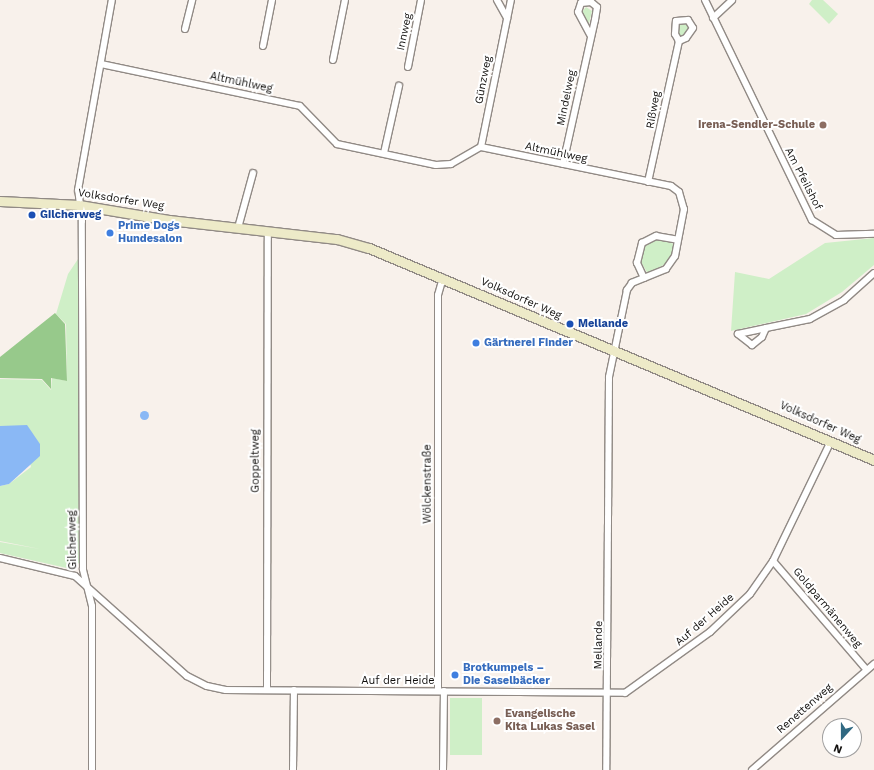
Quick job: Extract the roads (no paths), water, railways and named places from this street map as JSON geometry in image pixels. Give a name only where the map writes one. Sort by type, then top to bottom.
[{"type":"street","name":"Gilcherweg","points":[[92,770],[92,606],[83,569],[82,221],[78,190],[112,0]]},
{"type":"street","points":[[186,29],[192,0]]},
{"type":"street","points":[[263,46],[272,0]]},
{"type":"street","points":[[333,60],[345,0]]},
{"type":"street","name":"Innweg","points":[[408,67],[421,0]]},
{"type":"street","points":[[497,0],[506,18]]},
{"type":"street","name":"Günzweg","points":[[481,147],[506,18],[511,0]]},
{"type":"street","name":"Am Pfeilshof","points":[[705,0],[812,220],[836,235],[874,234]]},
{"type":"street","points":[[713,18],[732,0]]},
{"type":"street","name":"Mindelweg","points":[[563,164],[597,7],[591,2],[581,3],[578,12],[590,35]]},
{"type":"street","name":"Rißweg","points":[[648,182],[680,41]]},
{"type":"street","name":"Altmühlweg","points":[[101,64],[294,104],[305,108],[325,135],[337,144],[436,165],[450,164],[481,147],[671,186],[684,201],[675,256],[666,269],[644,278],[627,290],[613,352]]},
{"type":"street","points":[[384,153],[400,86]]},
{"type":"street","points":[[238,228],[252,173]]},
{"type":"street","name":"Volksdorfer Weg","points":[[0,201],[79,205],[268,232],[337,239],[400,259],[613,352],[832,441],[874,460]]},
{"type":"street","name":"Goppeltweg","points":[[266,690],[268,232]]},
{"type":"street","points":[[644,278],[637,263],[642,243],[656,236],[678,240]]},
{"type":"street","points":[[766,328],[810,319],[844,300],[874,273]]},
{"type":"street","name":"Wölckenstraße","points":[[443,278],[438,295],[443,770]]},
{"type":"street","name":"Mellande","points":[[606,770],[608,692],[608,393],[613,352]]},
{"type":"street","name":"Auf der Heide","points":[[0,558],[76,576],[87,584],[187,676],[207,686],[226,690],[625,693],[710,632],[750,594],[773,561],[832,441]]},
{"type":"street","name":"Goldparmänenweg","points":[[773,561],[866,669]]},
{"type":"street","name":"Renettenweg","points":[[752,770],[866,669],[874,664]]},
{"type":"street","points":[[294,690],[294,770]]},
{"type":"water","points":[[144,410],[149,415],[144,420],[139,415]]},
{"type":"water","points":[[27,425],[40,444],[40,456],[9,484],[0,486],[0,426]]},
{"type":"place","name":"Irena-Sendler-Schule","points":[[823,125]]},
{"type":"place","name":"Gilcherweg","points":[[32,215]]},
{"type":"place","name":"Prime Dogs Hundesalon","points":[[110,233]]},
{"type":"place","name":"Mellande","points":[[570,324]]},
{"type":"place","name":"Gärtnerei Finder","points":[[476,343]]},
{"type":"place","name":"Brotkumpels – Die Saselbäcker","points":[[455,675]]},
{"type":"place","name":"Evangelische Kita Lukas Sasel","points":[[497,721]]}]
